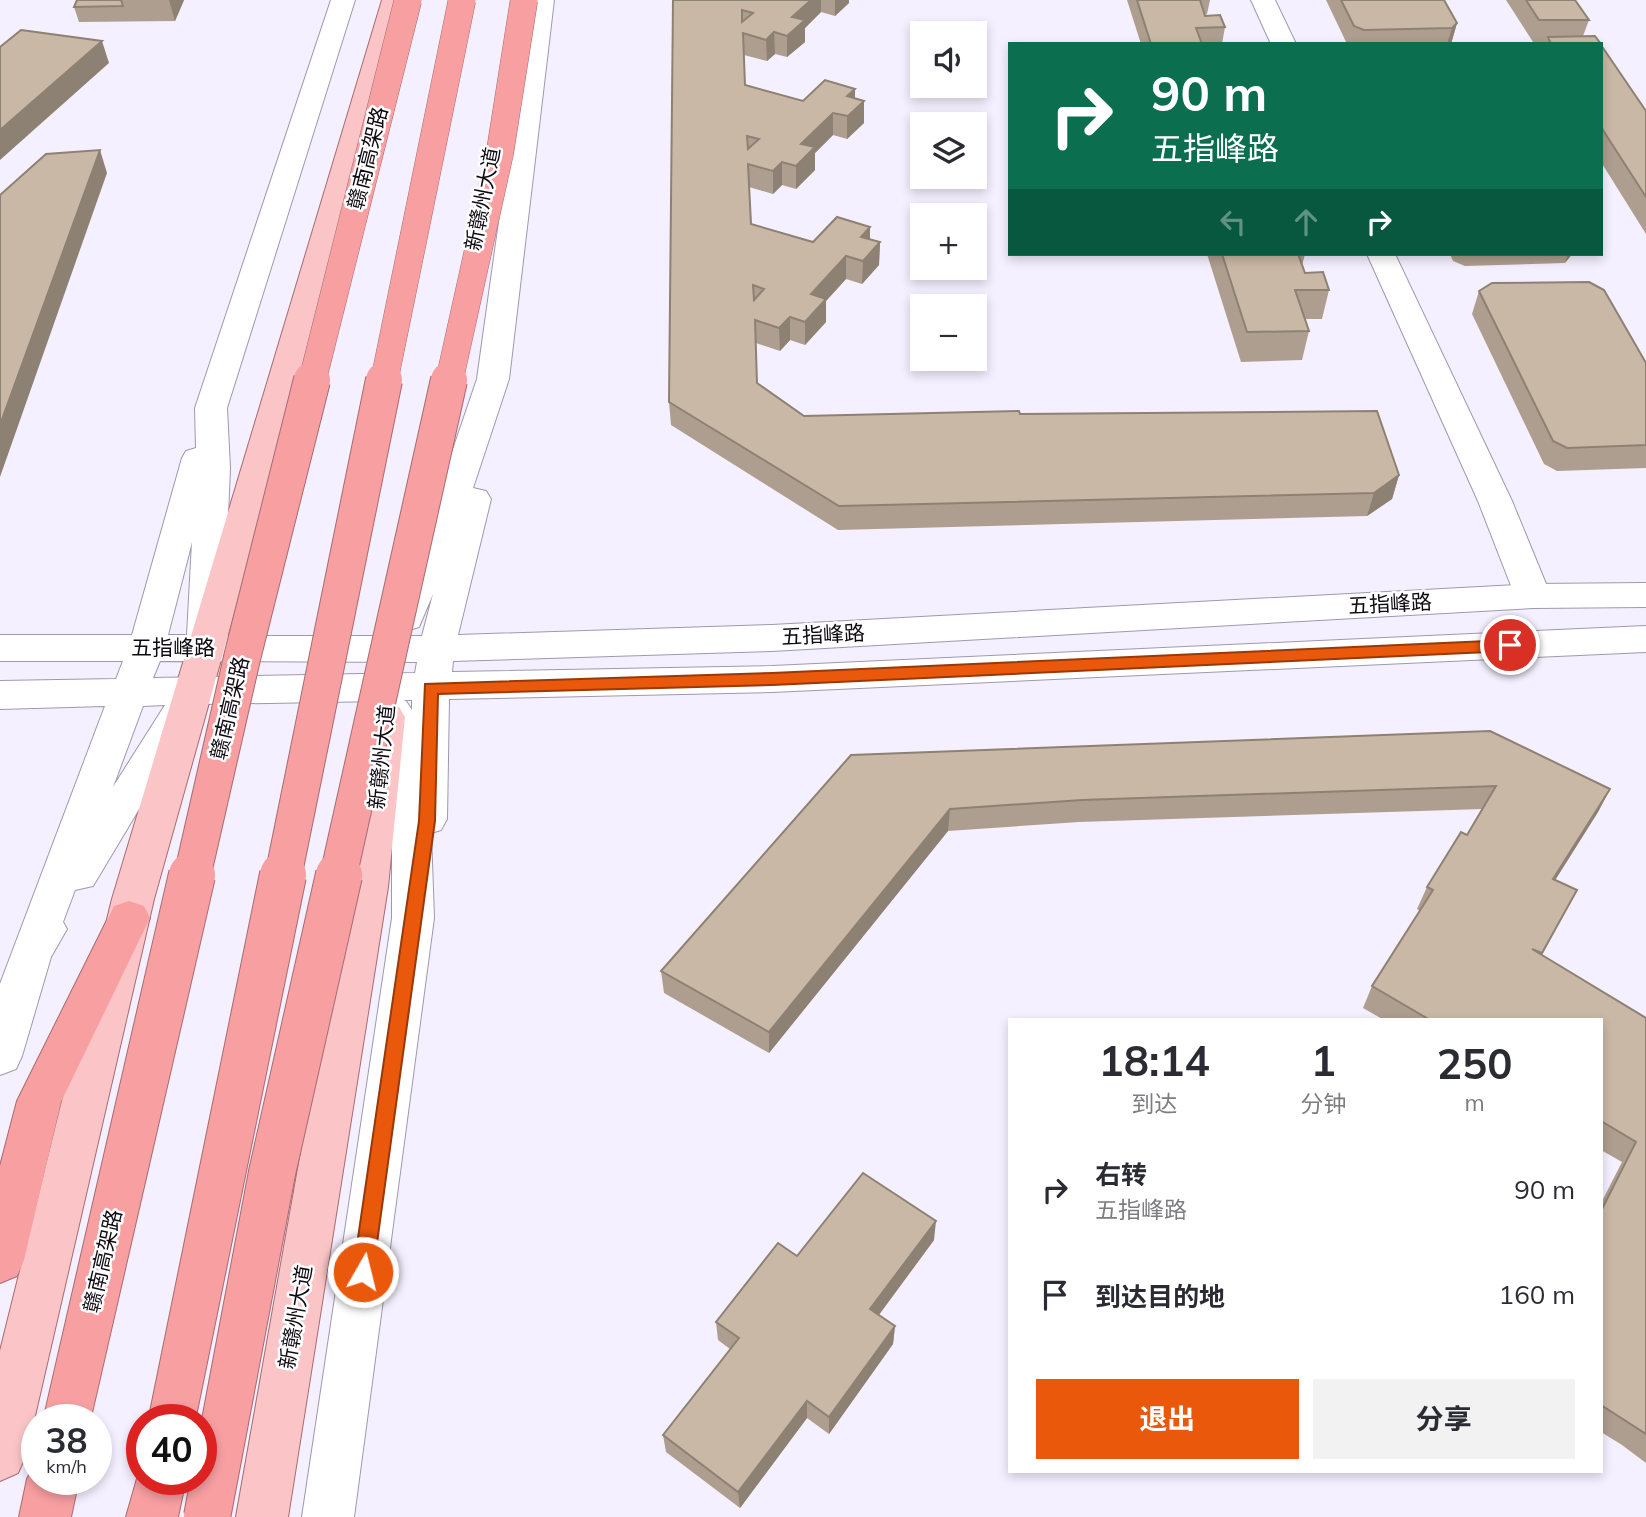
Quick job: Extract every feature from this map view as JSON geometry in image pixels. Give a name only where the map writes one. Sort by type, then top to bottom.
[{"type":"highway","name":"赣南高架路","points":[[70,1404],[242,658],[408,0]]},
{"type":"highway","points":[[175,1404],[462,0]]},
{"type":"highway","points":[[207,1517],[272,1173],[500,152],[522,0]]},
{"type":"highway","points":[[0,1260],[39,1101],[129,918]]},
{"type":"highway","points":[[45,1517],[50,1495]]},
{"type":"highway","points":[[152,1517],[157,1495]]},
{"type":"main road","points":[[0,1455],[129,918],[204,648],[394,0]]},
{"type":"main road","name":"新赣州大道","points":[[262,1517],[405,675],[442,414],[522,0]]},
{"type":"street","points":[[0,1056],[31,952],[146,649],[211,408],[343,0]]},
{"type":"street","points":[[405,675],[437,649],[478,483],[542,0]]},
{"type":"street","points":[[1264,0],[1283,42]]},
{"type":"street","points":[[1382,256],[1495,501],[1533,596]]},
{"type":"street","points":[[328,1517],[413,918],[405,675],[464,467],[493,379]]},
{"type":"street","points":[[204,648],[213,468],[211,408]]},
{"type":"street","name":"五指峰路","points":[[437,649],[772,638],[1533,596],[1646,596]]},
{"type":"street","name":"五指峰路","points":[[0,695],[192,692],[405,675],[772,679],[1646,639]]},
{"type":"street","name":"五指峰路","points":[[0,648],[204,648],[405,675]]},
{"type":"street","points":[[31,952],[192,692]]},
{"type":"building","points":[[77,0],[121,0],[123,6],[74,7]]},
{"type":"building","points":[[673,0],[811,0],[792,17],[805,20],[787,36],[774,32],[766,40],[743,33],[745,85],[803,101],[825,80],[855,89],[847,96],[864,101],[848,116],[833,113],[801,144],[815,147],[796,166],[782,162],[773,171],[748,164],[751,224],[813,242],[837,217],[870,227],[861,237],[880,242],[863,261],[846,256],[811,294],[826,299],[805,322],[790,317],[779,328],[755,320],[757,383],[804,416],[1019,411],[1020,414],[1377,411],[1399,475],[1374,493],[839,506],[669,402]],"holes":[[[742,10],[753,13],[742,22]],[[747,136],[759,139],[748,149]],[[753,285],[764,289],[754,300]]]},
{"type":"building","points":[[1137,0],[1200,0],[1205,16],[1220,15],[1225,27],[1196,28],[1201,42],[1150,42]]},
{"type":"building","points":[[1341,0],[1444,0],[1457,23],[1452,28],[1364,30],[1354,26]]},
{"type":"building","points":[[1526,0],[1575,0],[1589,20],[1539,20]]},
{"type":"building","points":[[21,30],[102,41],[0,130],[0,47]]},
{"type":"building","points":[[1595,36],[1600,42],[1550,42],[1548,37]]},
{"type":"building","points":[[1603,48],[1646,111],[1646,197],[1603,130]]},
{"type":"building","points":[[100,150],[0,425],[0,195],[46,154]]},
{"type":"building","points":[[1223,256],[1299,256],[1305,273],[1323,272],[1329,290],[1295,290],[1309,331],[1247,332]]},
{"type":"building","points":[[1589,282],[1604,290],[1646,363],[1646,445],[1567,448],[1553,441],[1479,291],[1492,283]]},
{"type":"building","points":[[1490,731],[1610,789],[1553,879],[1577,890],[1542,953],[1532,949],[1646,1018],[1646,1434],[1603,1406],[1603,1207],[1636,1142],[1603,1122],[1603,1018],[1427,1018],[1372,986],[1433,890],[1427,887],[1461,832],[1467,835],[1496,786],[1082,800],[950,809],[769,1032],[661,971],[851,755]]},
{"type":"building","points":[[863,1173],[936,1221],[870,1309],[895,1326],[829,1417],[807,1401],[738,1492],[663,1435],[739,1338],[716,1322],[778,1243],[797,1256]]},
{"type":"route","points":[[363,1272],[427,821],[430,688],[772,679],[1510,645]]}]
